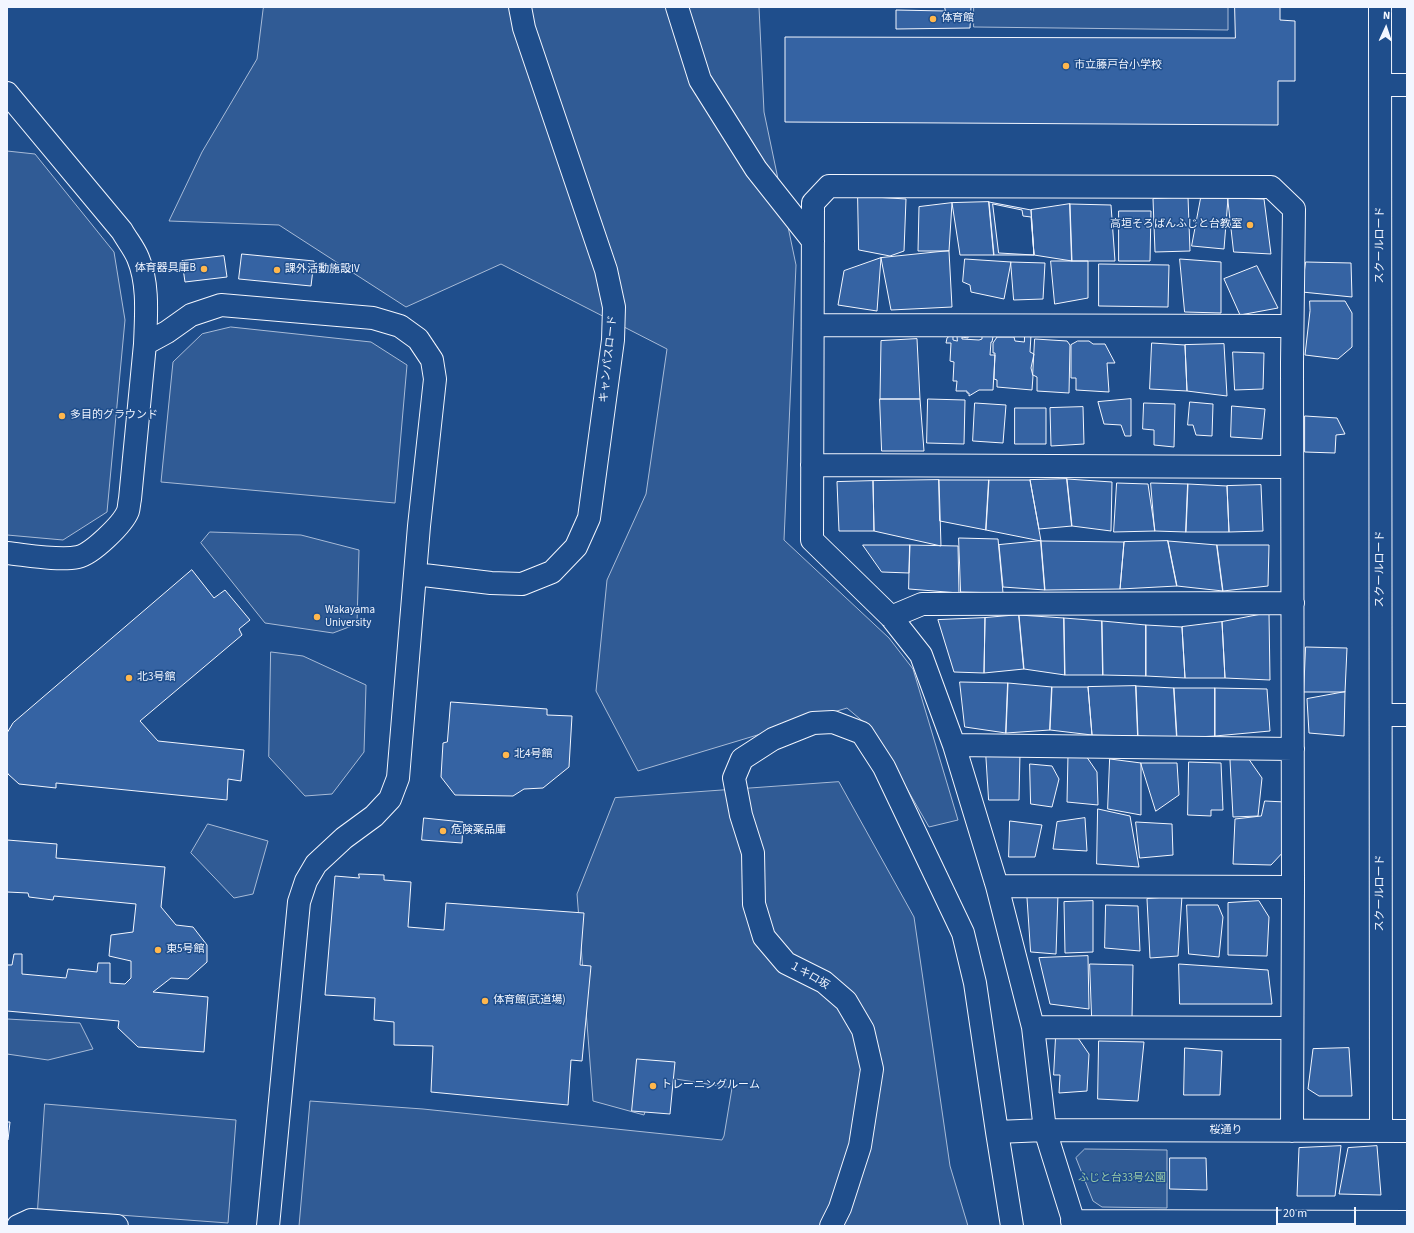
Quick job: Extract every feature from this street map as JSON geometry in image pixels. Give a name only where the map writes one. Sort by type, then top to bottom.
[{"type":"street","name":"キャンパスロード","points":[[415,574],[491,583],[522,584],[552,572],[576,547],[589,518],[613,340],[614,308],[606,270],[524,28],[520,7]]},
{"type":"street","points":[[678,7],[700,80],[756,169],[813,241]]},
{"type":"street","name":"スクールロード","points":[[1380,7],[1382,715],[1381,1131]]},
{"type":"street","points":[[1381,85],[1407,85]]},
{"type":"street","points":[[7,93],[122,231],[138,258],[146,295],[145,344],[128,511],[118,527],[96,546],[79,557],[57,558],[7,553]]},
{"type":"street","points":[[1292,1131],[1292,326],[1294,209],[1271,187],[829,186],[813,203],[812,540],[891,618],[920,654],[954,745],[997,886],[1032,1027],[1045,1130],[1074,1223],[1407,1222]]},
{"type":"street","points":[[145,344],[167,332],[190,316],[221,305],[373,318],[400,326],[418,339],[432,360],[435,379],[419,526],[398,778],[390,799],[374,816],[344,838],[316,864],[306,880],[299,902],[268,1226]]},
{"type":"street","points":[[813,325],[1292,326]]},
{"type":"street","points":[[812,465],[1292,467]]},
{"type":"street","points":[[891,618],[922,604],[1293,603]]},
{"type":"street","points":[[1382,715],[1407,715]]},
{"type":"street","name":"１キロ坂","points":[[831,1226],[840,1208],[860,1146],[872,1069],[863,1030],[846,1001],[824,982],[786,963],[764,937],[754,904],[753,853],[741,816],[734,778],[742,759],[773,739],[813,723],[833,722],[862,733],[884,767],[963,933],[975,983],[1012,1226]]},
{"type":"street","points":[[954,745],[1293,749]]},
{"type":"street","points":[[997,886],[1293,888]]},
{"type":"street","points":[[1032,1027],[1292,1028]]},
{"type":"street","name":"桜通り","points":[[997,1132],[1045,1130],[1407,1131]]},
{"type":"street","points":[[18,1226],[31,1220],[117,1226]]},
{"type":"shaded area","points":[[264,7],[759,7],[764,112],[796,265],[784,540],[889,638],[913,669],[958,820],[929,827],[873,730],[847,708],[638,771],[596,691],[607,580],[646,494],[667,349],[501,264],[406,307],[279,225],[169,221],[202,152],[257,59]]},
{"type":"shaded area","points":[[974,7],[1228,7],[1228,30],[974,27]]},
{"type":"shaded area","name":"多目的グラウンド","points":[[7,151],[35,154],[114,252],[125,320],[107,512],[63,540],[7,535]]},
{"type":"shaded area","points":[[231,327],[371,342],[407,365],[395,503],[161,482],[173,362],[202,334]]},
{"type":"shaded area","points":[[210,532],[301,535],[359,550],[357,624],[333,633],[265,623],[201,543]]},
{"type":"shaded area","points":[[271,652],[303,656],[366,685],[364,752],[332,794],[305,796],[269,757]]},
{"type":"shaded area","points":[[839,782],[914,917],[950,1166],[968,1226],[299,1226],[310,1101],[423,1109],[722,1140],[724,1136],[732,1088],[657,1076],[644,1115],[593,1101],[577,894],[615,798]]},
{"type":"shaded area","points":[[208,824],[268,841],[253,894],[234,898],[191,853]]},
{"type":"shaded area","points":[[7,1019],[80,1023],[93,1049],[48,1060],[7,1054]]},
{"type":"shaded area","points":[[45,1104],[236,1120],[228,1223],[38,1209]]},
{"type":"shaded area","name":"ふじと台33号公園","points":[[1085,1149],[1167,1150],[1167,1208],[1102,1207],[1093,1201],[1076,1158]]},
{"type":"building","name":"体育館","points":[[945,7],[971,7],[970,28],[896,29],[896,10],[945,11]]},
{"type":"building","points":[[1235,7],[1280,7],[1280,20],[1295,21],[1295,81],[1278,81],[1278,125],[785,122],[785,37],[1235,38]]},
{"type":"building","points":[[858,196],[906,199],[904,251],[890,256],[859,250]]},
{"type":"building","points":[[1188,197],[1190,251],[1155,252],[1153,199]]},
{"type":"building","points":[[1201,198],[1228,198],[1224,249],[1192,246]]},
{"type":"building","name":"高垣そろばんふじと台教室","points":[[1228,198],[1264,199],[1271,254],[1234,252]]},
{"type":"building","points":[[989,202],[994,255],[960,255],[952,203]]},
{"type":"building","points":[[989,202],[1031,210],[1034,255],[994,255]]},
{"type":"building","points":[[952,203],[949,251],[918,251],[919,207]]},
{"type":"building","points":[[993,204],[1022,210],[1023,216],[1031,217],[1034,255],[999,253]]},
{"type":"building","points":[[1070,204],[1111,205],[1115,261],[1072,261]]},
{"type":"building","points":[[1070,204],[1072,261],[1034,255],[1031,210]]},
{"type":"building","points":[[1119,211],[1151,211],[1150,261],[1119,261]]},
{"type":"building","points":[[949,251],[952,307],[891,310],[881,258]]},
{"type":"building","name":"課外活動施設IV","points":[[242,254],[314,261],[311,286],[239,279]]},
{"type":"building","name":"体育器具庫B","points":[[224,256],[227,277],[185,282],[182,261]]},
{"type":"building","points":[[881,258],[877,311],[838,305],[844,271]]},
{"type":"building","points":[[965,259],[1011,262],[1004,299],[971,292],[970,285],[963,282]]},
{"type":"building","points":[[1180,259],[1221,262],[1221,313],[1185,312]]},
{"type":"building","points":[[1051,261],[1088,261],[1088,298],[1055,304]]},
{"type":"building","points":[[1011,262],[1045,263],[1043,299],[1014,300]]},
{"type":"building","points":[[1306,262],[1351,263],[1352,297],[1302,292]]},
{"type":"building","points":[[1099,264],[1169,265],[1168,307],[1099,306]]},
{"type":"building","points":[[1257,266],[1278,308],[1240,315],[1224,279]]},
{"type":"building","points":[[1310,301],[1345,301],[1352,313],[1352,347],[1338,359],[1305,355]]},
{"type":"building","points":[[957,332],[969,333],[968,338],[962,337],[962,339],[979,340],[982,339],[982,334],[993,337],[990,355],[995,355],[993,390],[979,390],[969,396],[967,391],[956,391],[957,381],[953,381],[954,362],[950,361],[951,343],[946,343],[947,338],[951,335],[953,335],[953,340],[957,341]]},
{"type":"building","points":[[1025,334],[1031,335],[1030,352],[1034,354],[1031,368],[1033,376],[1032,390],[997,387],[997,380],[994,379],[995,353],[993,353],[993,343],[997,337],[1014,337],[1015,341],[1024,342]]},
{"type":"building","points":[[917,339],[920,399],[880,399],[881,341]]},
{"type":"building","points":[[1035,339],[1067,341],[1070,345],[1069,393],[1037,391],[1037,377],[1033,375]]},
{"type":"building","points":[[1078,341],[1089,341],[1093,344],[1105,344],[1115,363],[1107,363],[1109,392],[1076,390],[1076,378],[1071,378],[1071,345]]},
{"type":"building","points":[[1152,343],[1185,345],[1187,391],[1150,389]]},
{"type":"building","points":[[1224,344],[1227,396],[1187,391],[1185,345]]},
{"type":"building","points":[[1233,352],[1264,353],[1263,389],[1235,390]]},
{"type":"building","points":[[880,399],[920,399],[924,451],[882,451]]},
{"type":"building","points":[[928,399],[965,400],[964,444],[927,443]]},
{"type":"building","points":[[1131,399],[1131,436],[1125,436],[1121,425],[1104,424],[1098,402]]},
{"type":"building","points":[[1190,402],[1213,404],[1212,436],[1196,435],[1193,425],[1188,425]]},
{"type":"building","points":[[975,403],[1006,405],[1003,443],[973,441]]},
{"type":"building","points":[[1144,403],[1175,404],[1174,447],[1154,445],[1154,430],[1143,429]]},
{"type":"building","points":[[1232,406],[1265,409],[1262,439],[1231,437]]},
{"type":"building","points":[[1083,407],[1084,444],[1051,446],[1050,408]]},
{"type":"building","points":[[1015,408],[1046,408],[1046,444],[1015,444]]},
{"type":"building","points":[[1305,416],[1337,418],[1345,434],[1336,435],[1335,453],[1305,452]]},
{"type":"building","points":[[1067,479],[1072,526],[1039,529],[1030,480]]},
{"type":"building","points":[[1067,479],[1112,482],[1111,531],[1072,526]]},
{"type":"building","points":[[939,480],[941,546],[874,531],[873,481]]},
{"type":"building","points":[[939,480],[989,480],[986,530],[940,521]]},
{"type":"building","points":[[989,480],[1030,480],[1041,541],[986,530]]},
{"type":"building","points":[[873,481],[874,531],[839,531],[837,482]]},
{"type":"building","points":[[1117,483],[1148,484],[1155,531],[1114,532]]},
{"type":"building","points":[[1151,483],[1188,484],[1186,532],[1155,531]]},
{"type":"building","points":[[1188,484],[1227,486],[1229,532],[1186,532]]},
{"type":"building","points":[[1261,485],[1263,531],[1229,532],[1227,486]]},
{"type":"building","points":[[959,538],[998,539],[1003,593],[961,592]]},
{"type":"building","points":[[1041,541],[1045,590],[1003,587],[999,545]]},
{"type":"building","points":[[1041,541],[1124,542],[1120,589],[1045,590]]},
{"type":"building","points":[[1168,541],[1177,586],[1120,589],[1124,542]]},
{"type":"building","points":[[1168,541],[1217,545],[1223,591],[1177,586]]},
{"type":"building","points":[[863,545],[910,545],[909,573],[882,572]]},
{"type":"building","points":[[910,545],[958,546],[959,593],[909,589]]},
{"type":"building","points":[[1217,545],[1269,545],[1268,586],[1223,591]]},
{"type":"building","name":"北3号館","points":[[192,570],[214,598],[225,590],[250,620],[239,629],[242,635],[140,721],[158,741],[244,750],[241,781],[228,779],[227,800],[56,783],[56,788],[19,784],[8,774],[7,771],[7,733],[13,723]]},
{"type":"building","points":[[1269,613],[1270,680],[1225,678],[1222,622]]},
{"type":"building","points":[[1019,615],[1024,669],[984,673],[985,618]]},
{"type":"building","points":[[1019,615],[1064,618],[1065,675],[1024,669]]},
{"type":"building","points":[[985,618],[984,673],[954,672],[938,620]]},
{"type":"building","points":[[1064,618],[1102,621],[1103,675],[1065,675]]},
{"type":"building","points":[[1102,621],[1146,625],[1146,676],[1103,675]]},
{"type":"building","points":[[1222,622],[1225,678],[1185,678],[1182,627]]},
{"type":"building","points":[[1146,625],[1182,627],[1185,678],[1146,676]]},
{"type":"building","points":[[1306,647],[1347,648],[1345,692],[1304,692]]},
{"type":"building","points":[[960,682],[1008,683],[1006,733],[965,727]]},
{"type":"building","points":[[1008,683],[1052,687],[1050,730],[1006,733]]},
{"type":"building","points":[[1136,686],[1138,736],[1092,735],[1088,687]]},
{"type":"building","points":[[1136,686],[1174,688],[1177,738],[1138,736]]},
{"type":"building","points":[[1052,687],[1088,687],[1092,735],[1050,730]]},
{"type":"building","points":[[1174,688],[1215,688],[1215,736],[1177,738]]},
{"type":"building","points":[[1215,688],[1267,689],[1270,731],[1215,736]]},
{"type":"building","points":[[1345,692],[1344,736],[1309,733],[1307,699]]},
{"type":"building","name":"北4号館","points":[[451,702],[547,709],[547,715],[572,716],[569,767],[543,788],[524,789],[513,796],[455,795],[441,777],[443,743],[447,742]]},
{"type":"building","points":[[986,752],[1020,753],[1019,800],[989,800]]},
{"type":"building","points":[[1084,753],[1097,772],[1098,805],[1067,802],[1068,755]]},
{"type":"building","points":[[1248,758],[1262,778],[1258,816],[1233,817],[1230,760]]},
{"type":"building","points":[[1110,759],[1141,763],[1141,815],[1108,809]]},
{"type":"building","points":[[1189,762],[1221,763],[1223,810],[1211,810],[1211,816],[1188,815]]},
{"type":"building","points":[[1141,763],[1177,763],[1179,795],[1156,811]]},
{"type":"building","points":[[1030,764],[1052,766],[1059,779],[1052,807],[1031,804]]},
{"type":"building","points":[[1265,801],[1285,802],[1286,849],[1271,865],[1233,864],[1235,819],[1261,816]]},
{"type":"building","points":[[1098,809],[1130,816],[1139,867],[1097,864]]},
{"type":"building","name":"危険薬品庫","points":[[424,818],[463,822],[462,843],[422,840]]},
{"type":"building","points":[[1085,818],[1087,851],[1053,849],[1057,822]]},
{"type":"building","points":[[1010,821],[1042,825],[1035,857],[1009,857]]},
{"type":"building","points":[[1136,822],[1172,824],[1173,855],[1140,858]]},
{"type":"building","name":"東5号館","points":[[7,840],[57,844],[56,858],[165,867],[161,907],[176,925],[193,927],[207,945],[207,962],[188,979],[171,978],[153,992],[208,997],[204,1052],[138,1047],[118,1028],[119,1021],[7,1011],[7,965],[12,965],[14,954],[22,954],[22,974],[66,978],[68,969],[97,972],[98,963],[110,963],[110,983],[125,984],[131,978],[131,961],[109,956],[111,935],[133,932],[136,904],[54,896],[53,900],[29,897],[28,893],[7,892]]},
{"type":"building","points":[[359,874],[384,875],[384,880],[411,882],[408,927],[444,930],[446,903],[584,913],[580,965],[591,966],[582,1061],[571,1060],[568,1105],[431,1092],[433,1046],[394,1045],[394,1022],[374,1020],[375,998],[325,995],[335,876],[359,878]]},
{"type":"building","points":[[1027,892],[1058,894],[1056,954],[1031,952]]},
{"type":"building","points":[[1182,896],[1178,956],[1150,958],[1147,899]]},
{"type":"building","points":[[1093,901],[1093,952],[1065,953],[1064,902]]},
{"type":"building","points":[[1259,901],[1269,917],[1267,956],[1228,955],[1228,903]]},
{"type":"building","points":[[1106,905],[1138,906],[1140,951],[1105,948]]},
{"type":"building","points":[[1187,905],[1218,905],[1223,917],[1219,957],[1189,954]]},
{"type":"building","points":[[1088,956],[1089,1009],[1050,1004],[1039,958]]},
{"type":"building","points":[[1090,964],[1133,965],[1132,1018],[1092,1017]]},
{"type":"building","points":[[1179,964],[1268,970],[1272,1004],[1180,1004]]},
{"type":"building","points":[[1056,1036],[1078,1038],[1089,1054],[1087,1091],[1059,1093],[1060,1075],[1054,1075]]},
{"type":"building","points":[[1099,1041],[1144,1042],[1138,1101],[1098,1099]]},
{"type":"building","points":[[1185,1048],[1222,1051],[1220,1095],[1184,1095]]},
{"type":"building","points":[[1349,1048],[1352,1096],[1319,1096],[1308,1089],[1313,1049]]},
{"type":"building","name":"トレーニングルーム","points":[[637,1059],[675,1062],[670,1114],[632,1111]]},
{"type":"building","points":[[7,1122],[10,1122],[8,1140],[7,1140]]},
{"type":"building","points":[[1341,1146],[1335,1196],[1297,1196],[1299,1148]]},
{"type":"building","points":[[1377,1146],[1381,1195],[1339,1194],[1348,1148]]},
{"type":"building","points":[[1170,1158],[1206,1158],[1207,1190],[1170,1189]]},
{"type":"place","name":"体育館","points":[[933,19]]},
{"type":"place","name":"市立藤戸台小学校","points":[[1066,66]]},
{"type":"place","name":"高垣そろばんふじと台教室","points":[[1250,225]]},
{"type":"place","name":"体育器具庫B","points":[[204,269]]},
{"type":"place","name":"課外活動施設IV","points":[[277,270]]},
{"type":"place","name":"多目的グラウンド","points":[[62,416]]},
{"type":"place","name":"Wakayama University","points":[[317,617]]},
{"type":"place","name":"北3号館","points":[[129,678]]},
{"type":"place","name":"北4号館","points":[[506,755]]},
{"type":"place","name":"危険薬品庫","points":[[443,831]]},
{"type":"place","name":"東5号館","points":[[158,950]]},
{"type":"place","name":"体育館(武道場)","points":[[485,1001]]},
{"type":"place","name":"トレーニングルーム","points":[[653,1086]]}]
